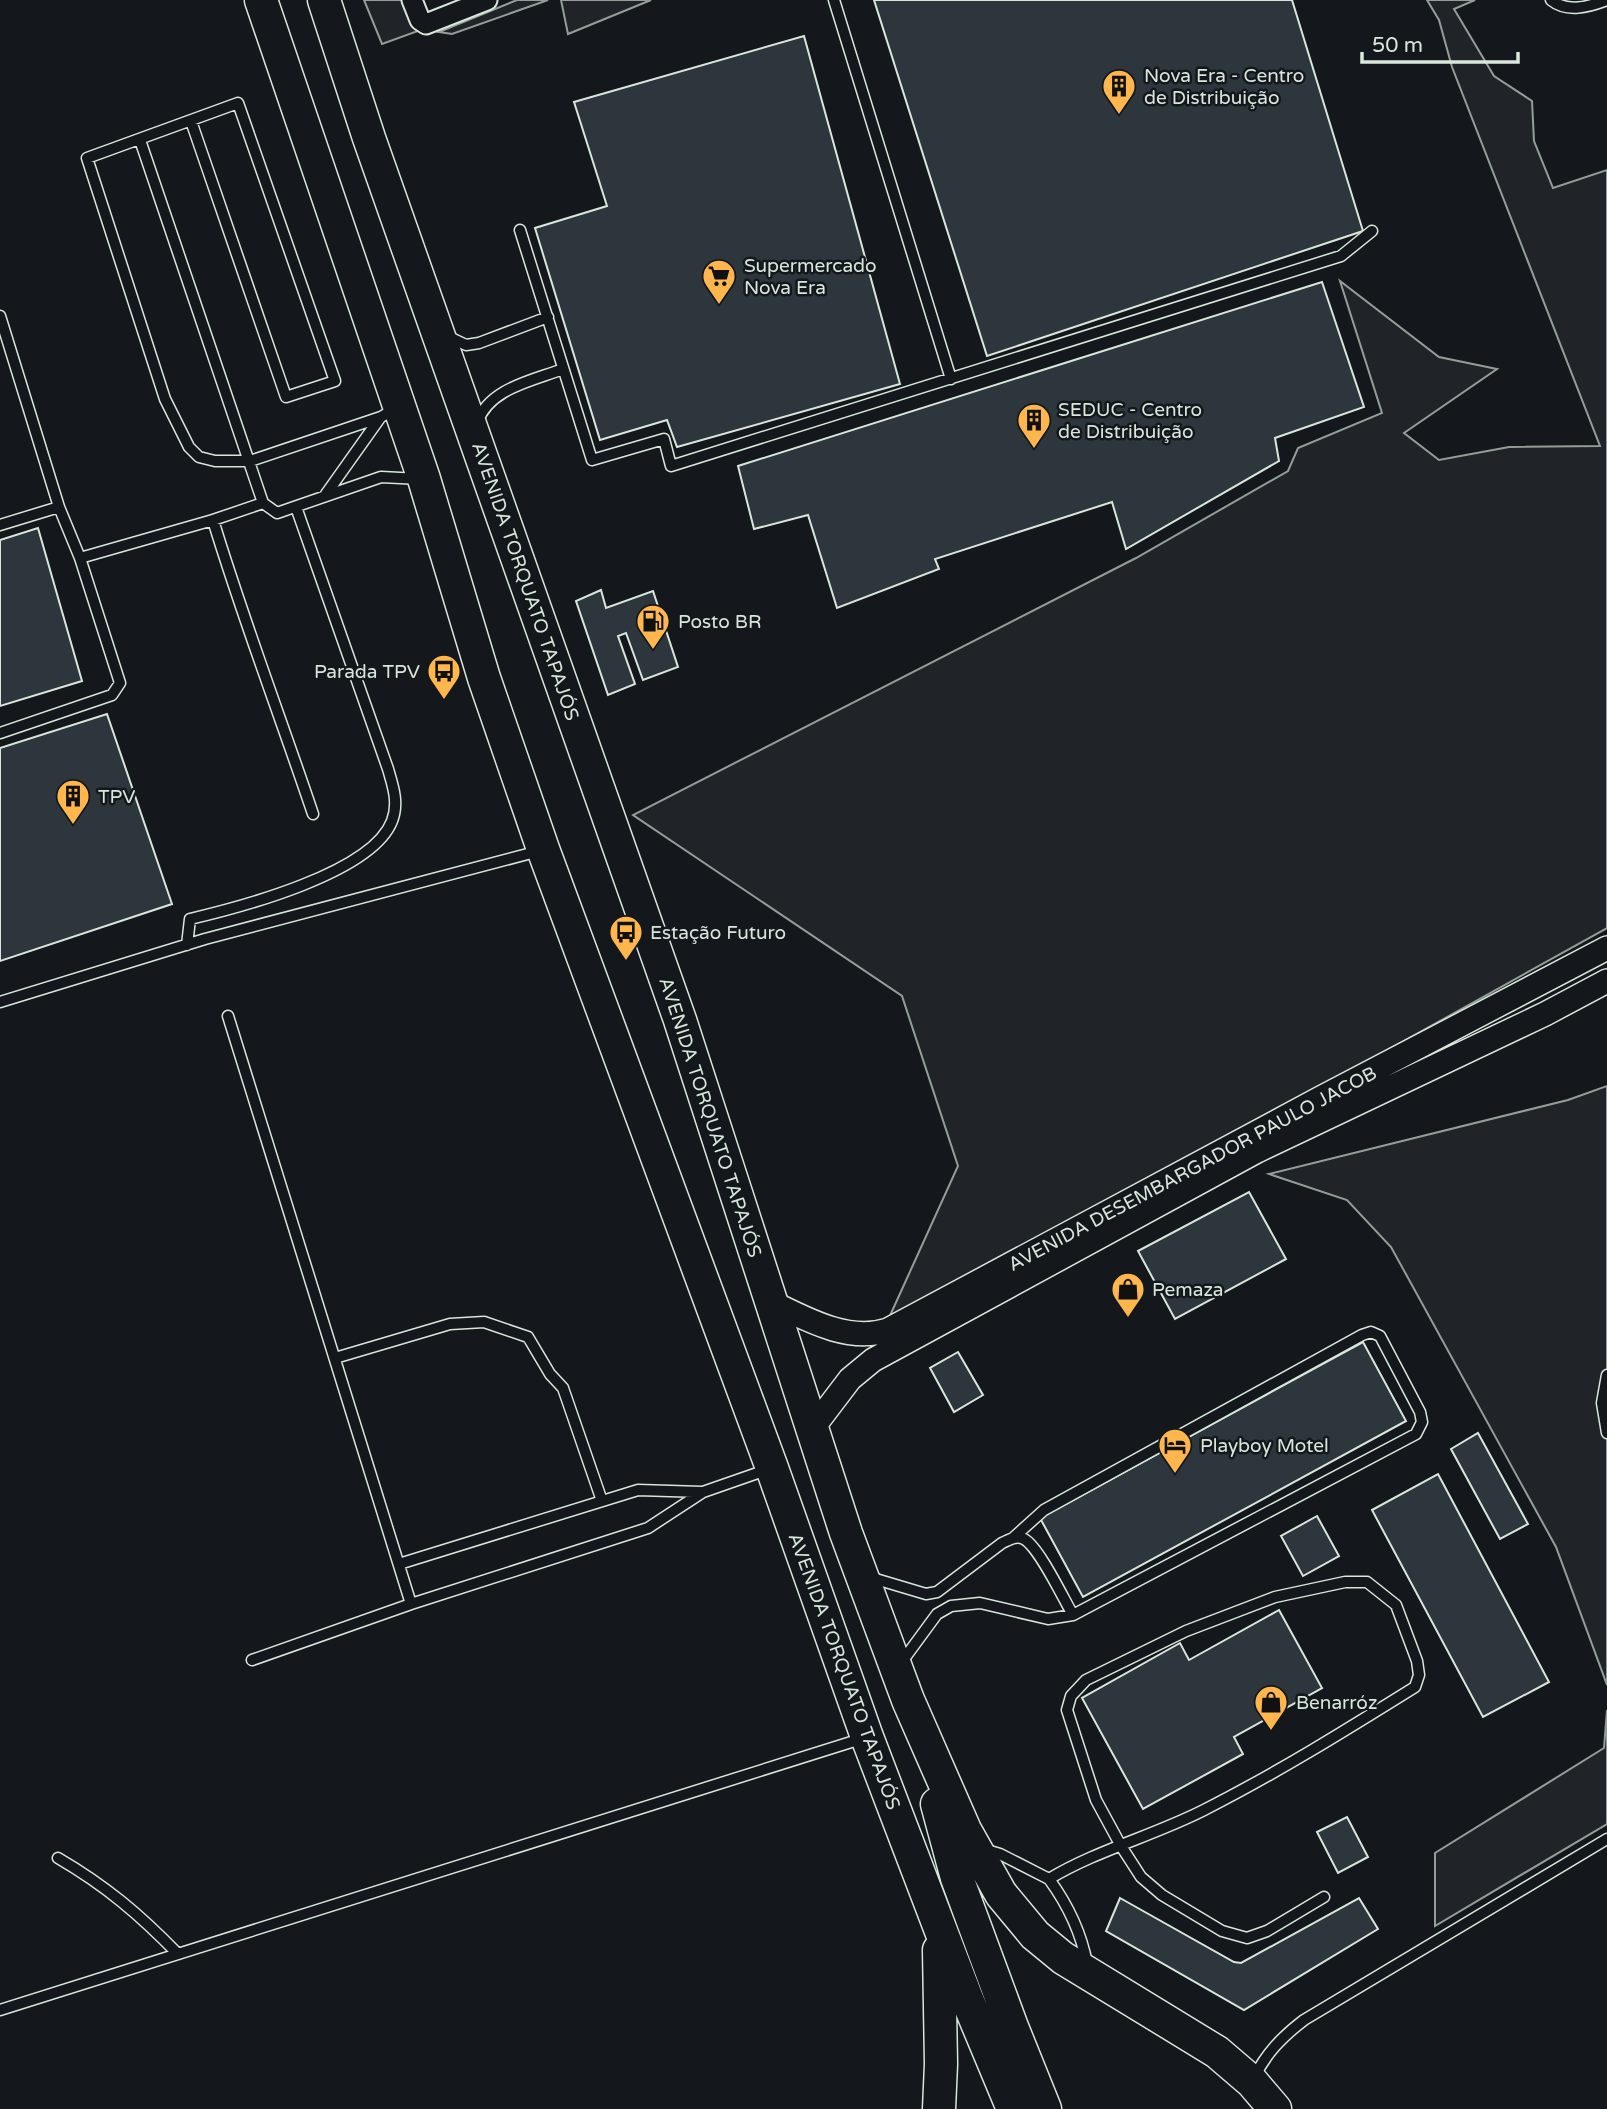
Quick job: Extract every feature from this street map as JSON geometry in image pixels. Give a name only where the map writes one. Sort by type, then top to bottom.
[{"type":"highway","name":"AVENIDA TORQUATO TAPAJÓS","points":[[261,0],[390,412],[424,479],[484,678],[543,849],[772,1468],[867,1737],[967,1999],[1013,2109]]},
{"type":"highway","name":"AVENIDA TORQUATO TAPAJÓS","points":[[324,0],[369,138],[680,1020],[862,1575],[908,1700],[973,1845],[1001,1894],[1035,1935],[1063,1958],[1216,2052],[1252,2082],[1275,2109]]},
{"type":"highway","points":[[908,1700],[957,1878],[1045,2109]]},
{"type":"highway","points":[[939,1924],[942,2064],[939,2109]]},
{"type":"street","points":[[412,0],[421,20],[428,23],[487,0]]},
{"type":"street","name":"AVENIDA DESEMBARGADOR PAULO JACOB","points":[[771,1302],[807,1319],[848,1333],[875,1335],[888,1330],[1607,948]]},
{"type":"street","points":[[1586,959],[1603,983]]},
{"type":"street","name":"AVENIDA DESEMBARGADOR PAULO JACOB","points":[[812,1429],[850,1379],[873,1360],[1257,1151],[1532,1020],[1603,983]]},
{"type":"lane","points":[[834,0],[951,379]]},
{"type":"lane","points":[[1551,0],[1557,5],[1569,8],[1589,6],[1607,0]]},
{"type":"lane","points":[[191,121],[286,397],[335,381],[238,103],[87,158],[165,399],[189,447],[199,457],[215,461],[250,460],[390,412]]},
{"type":"lane","points":[[140,140],[263,503],[276,513],[381,477],[424,479]]},
{"type":"lane","points":[[520,230],[592,460],[664,439],[671,466],[1341,256],[1372,231]]},
{"type":"lane","points":[[0,316],[59,507],[80,558],[120,683],[113,695],[0,733]]},
{"type":"lane","points":[[436,327],[450,339],[466,345],[479,343],[548,317]]},
{"type":"lane","points":[[473,433],[479,416],[490,400],[503,392],[563,369]]},
{"type":"lane","points":[[326,495],[390,412]]},
{"type":"lane","points":[[80,558],[263,503]]},
{"type":"lane","points":[[0,525],[59,507]]},
{"type":"lane","points":[[187,944],[190,919],[285,892],[318,879],[375,846],[392,821],[396,796],[391,778],[296,507]]},
{"type":"lane","points":[[213,520],[313,814]]},
{"type":"lane","points":[[0,1002],[187,944],[543,849]]},
{"type":"lane","points":[[228,1017],[411,1604]]},
{"type":"lane","points":[[335,1358],[450,1324],[484,1322],[528,1337],[550,1374],[563,1388],[602,1501]]},
{"type":"lane","points":[[862,1575],[926,1594],[937,1591],[1014,1537],[1044,1510],[1371,1332],[1380,1336],[1420,1412],[1422,1422],[1416,1434],[1073,1615],[1048,1619],[980,1603],[951,1606],[937,1614],[897,1670]]},
{"type":"lane","points":[[1607,1375],[1602,1403],[1607,1433]]},
{"type":"lane","points":[[252,1660],[411,1604],[648,1528],[703,1492],[772,1468]]},
{"type":"lane","points":[[399,1563],[638,1490],[703,1492]]},
{"type":"lane","points":[[1014,1537],[1024,1539],[1037,1551],[1073,1615]]},
{"type":"lane","points":[[1049,1879],[1076,1863],[1121,1846],[1203,1811],[1311,1751],[1415,1687],[1419,1675],[1417,1661],[1396,1605],[1367,1582],[1345,1582],[1275,1597],[1186,1631],[1086,1680],[1071,1696],[1067,1710],[1096,1800],[1121,1846],[1141,1877],[1162,1895],[1222,1931],[1247,1938],[1267,1931],[1324,1897]]},
{"type":"lane","points":[[0,2010],[867,1737]]},
{"type":"lane","points":[[1252,2082],[1263,2059],[1281,2038],[1304,2020],[1607,1839]]},
{"type":"lane","points":[[973,1845],[1000,1854],[1049,1879],[1077,1926],[1088,1974]]},
{"type":"lane","points":[[58,1858],[90,1876],[120,1898],[178,1954]]},
{"type":"shaded area","points":[[364,0],[406,0],[418,31],[382,44]]},
{"type":"shaded area","points":[[517,0],[548,0],[452,34],[439,32]]},
{"type":"shaded area","points":[[561,0],[651,0],[568,34]]},
{"type":"shaded area","points":[[1427,0],[1475,0],[1454,9],[1494,76],[1532,101],[1534,141],[1553,188],[1607,170],[1607,928],[883,1331],[958,1166],[902,996],[633,815],[1136,558],[1288,471],[1298,448],[1382,413],[1340,281],[1439,357],[1497,369],[1404,433],[1439,460],[1509,447],[1600,446],[1452,67],[1439,20]]},
{"type":"shaded area","points":[[1607,1086],[1607,1685],[1556,1547],[1391,1247],[1347,1200],[1269,1174],[1568,1100]]},
{"type":"shaded area","points":[[1607,1710],[1607,1824],[1435,1926],[1435,1853],[1604,1748]]},
{"type":"building","name":"Nova Era - Centro de Distribuição","points":[[874,0],[1292,0],[1363,231],[987,356]]},
{"type":"building","name":"Supermercado Nova Era","points":[[804,36],[900,384],[677,447],[667,420],[600,440],[535,228],[607,206],[574,102]]},
{"type":"building","name":"SEDUC - Centro de Distribuição","points":[[1322,282],[1364,407],[1275,438],[1279,461],[1126,549],[1112,502],[935,559],[939,569],[837,608],[808,515],[754,529],[738,466]]},
{"type":"building","points":[[38,528],[82,681],[0,706],[0,540]]},
{"type":"building","name":"Posto BR","points":[[601,590],[606,608],[653,591],[678,667],[643,680],[626,633],[618,636],[635,684],[608,695],[576,601]]},
{"type":"building","name":"TPV","points":[[107,714],[172,904],[0,961],[0,748]]},
{"type":"building","points":[[1249,1192],[1286,1259],[1175,1319],[1138,1251]]},
{"type":"building","points":[[1363,1342],[1406,1421],[1083,1597],[1040,1518]]},
{"type":"building","points":[[958,1352],[983,1395],[954,1412],[930,1368]]},
{"type":"building","points":[[1478,1433],[1528,1524],[1500,1539],[1451,1449]]},
{"type":"building","points":[[1438,1474],[1549,1682],[1483,1717],[1372,1510]]},
{"type":"building","points":[[1317,1516],[1339,1556],[1303,1576],[1281,1536]]},
{"type":"building","points":[[1279,1610],[1322,1688],[1234,1737],[1243,1754],[1143,1809],[1082,1698],[1180,1643],[1189,1660]]},
{"type":"building","points":[[1347,1817],[1368,1857],[1338,1873],[1317,1832]]},
{"type":"building","points":[[1120,1898],[1234,1962],[1241,1963],[1359,1898],[1378,1929],[1244,2010],[1106,1931]]},
{"type":"place","name":"Nova Era - Centro de Distribuição","points":[[1119,116]]},
{"type":"place","name":"Supermercado Nova Era","points":[[719,306]]},
{"type":"place","name":"SEDUC - Centro de Distribuição","points":[[1034,450]]},
{"type":"place","name":"Posto BR","points":[[653,651]]},
{"type":"place","name":"Parada TPV","points":[[444,701]]},
{"type":"place","name":"TPV","points":[[73,826]]},
{"type":"place","name":"Estação Futuro","points":[[626,962]]},
{"type":"place","name":"Pemaza","points":[[1128,1319]]},
{"type":"place","name":"Playboy Motel","points":[[1175,1475]]},
{"type":"place","name":"Benarróz","points":[[1271,1732]]}]
